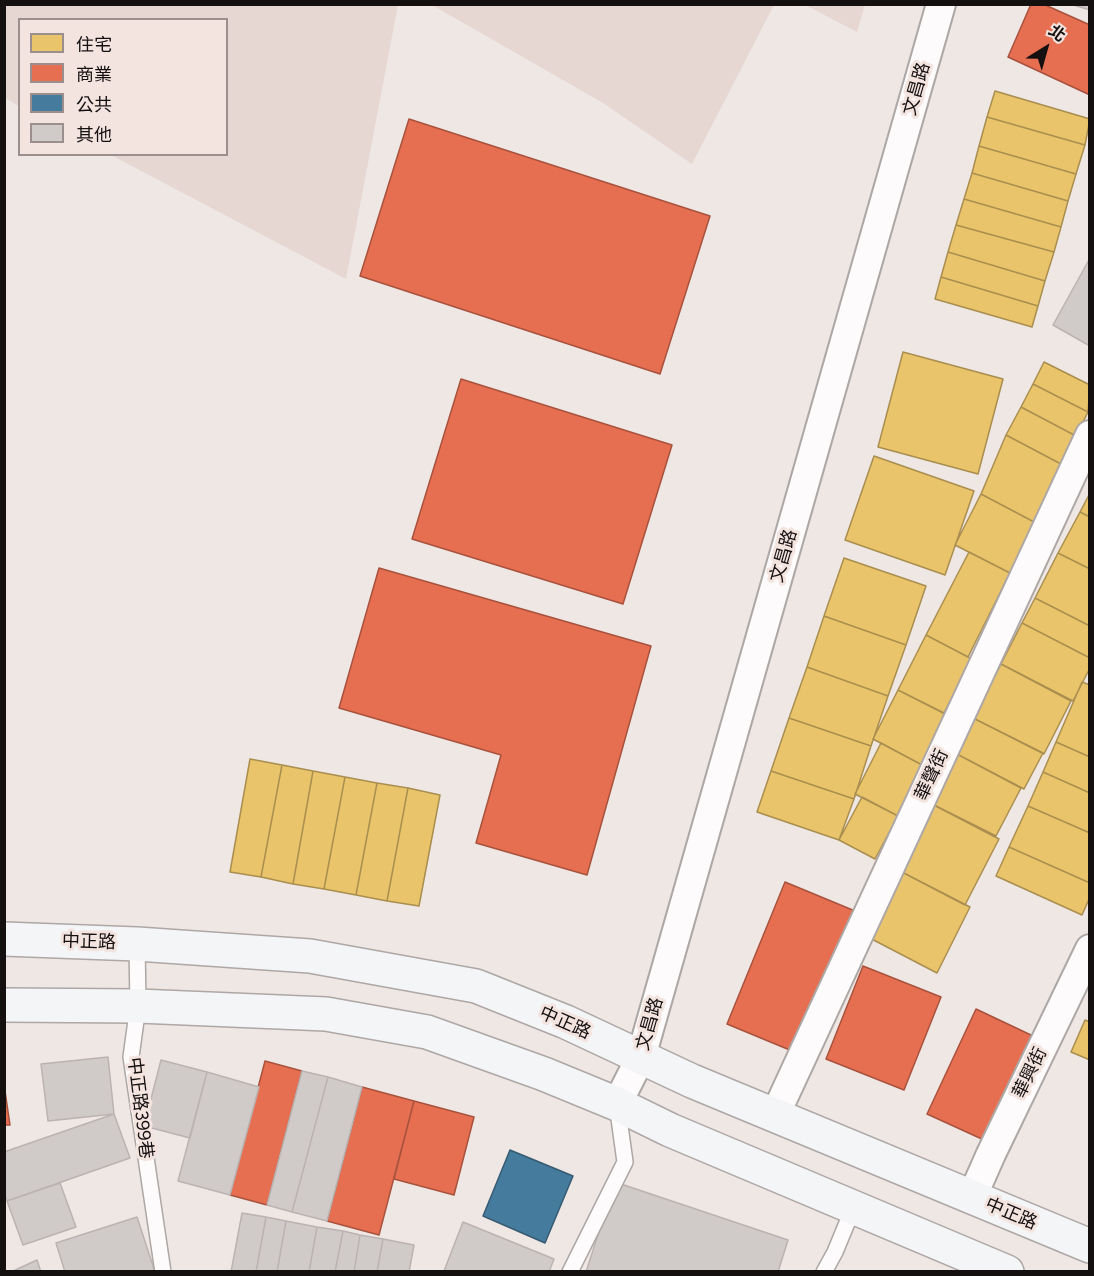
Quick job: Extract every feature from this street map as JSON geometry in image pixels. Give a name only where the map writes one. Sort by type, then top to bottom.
[{"type":"main road","name":"中正路","points":[[4,939],[137,944],[310,956],[476,986],[566,1022],[692,1082],[1089,1246]]},
{"type":"main road","points":[[4,1005],[138,1006],[326,1014],[427,1032],[544,1074],[617,1104],[670,1130],[1007,1272]]},
{"type":"street","name":"文昌路","points":[[617,1104],[641,1058],[937,5]]},
{"type":"street","name":"華聲街","points":[[775,1115],[1089,435]]},
{"type":"street","name":"華興街","points":[[972,1197],[1089,949]]},
{"type":"lane","name":"中正路399巷","points":[[137,944],[138,1006],[131,1057],[163,1272]]},
{"type":"lane","points":[[570,1272],[625,1162],[617,1104]]},
{"type":"lane","points":[[824,1272],[854,1206]]},
{"type":"shaded area","points":[[865,4],[857,32],[805,5]]},
{"type":"shaded area","points":[[4,5],[398,5],[346,279],[113,156],[228,156],[228,18],[18,18],[18,105],[5,98]]},
{"type":"shaded area","points":[[432,5],[774,5],[692,164],[603,103]]},
{"type":"building: 住宅","points":[[995,91],[1090,119],[1085,145],[987,117]]},
{"type":"building: 住宅","points":[[987,117],[1085,145],[1076,174],[979,146]]},
{"type":"building: 住宅","points":[[979,146],[1076,174],[1068,201],[972,173]]},
{"type":"building: 住宅","points":[[972,173],[1068,201],[1061,227],[964,199]]},
{"type":"building: 住宅","points":[[964,199],[1061,227],[1054,252],[956,225]]},
{"type":"building: 住宅","points":[[956,225],[1054,252],[1045,281],[948,252]]},
{"type":"building: 住宅","points":[[948,252],[1045,281],[1038,306],[941,277]]},
{"type":"building: 住宅","points":[[941,277],[1038,306],[1032,327],[935,299]]},
{"type":"building: 住宅","points":[[903,352],[1003,379],[978,474],[878,447]]},
{"type":"building: 住宅","points":[[1044,362],[1090,385],[1088,412],[1033,384]]},
{"type":"building: 住宅","points":[[1033,384],[1088,412],[1076,436],[1021,407]]},
{"type":"building: 住宅","points":[[1021,407],[1076,436],[1061,464],[1006,435]]},
{"type":"building: 住宅","points":[[1006,435],[1061,464],[1036,523],[981,494]]},
{"type":"building: 住宅","points":[[874,456],[974,491],[945,575],[845,540]]},
{"type":"building: 住宅","points":[[1090,493],[1090,517],[1080,512]]},
{"type":"building: 住宅","points":[[981,494],[1036,523],[1010,573],[955,545]]},
{"type":"building: 住宅","points":[[1080,512],[1090,517],[1090,569],[1058,553]]},
{"type":"building: 住宅","points":[[969,552],[1010,573],[968,657],[926,635]]},
{"type":"building: 住宅","points":[[1058,553],[1090,569],[1090,626],[1035,598]]},
{"type":"building: 住宅","points":[[844,558],[926,586],[906,645],[824,616]]},
{"type":"building: 住宅","points":[[1035,598],[1090,626],[1090,658],[1022,623]]},
{"type":"building: 住宅","points":[[824,616],[906,645],[888,696],[807,667]]},
{"type":"building: 住宅","points":[[1022,623],[1090,658],[1090,668],[1073,701],[1001,664]]},
{"type":"building: 住宅","points":[[926,635],[972,659],[944,713],[898,690]]},
{"type":"building: 住宅","points":[[1001,664],[1071,701],[1044,754],[973,718]]},
{"type":"building: 住宅","points":[[807,667],[888,696],[871,746],[789,718]]},
{"type":"building: 住宅","points":[[1082,682],[1090,685],[1090,757],[1056,742]]},
{"type":"building: 住宅","points":[[898,690],[949,716],[924,766],[873,739]]},
{"type":"building: 住宅","points":[[789,718],[871,746],[854,799],[771,771]]},
{"type":"building: 住宅","points":[[973,718],[1043,753],[1024,789],[955,753]]},
{"type":"building: 住宅","points":[[1056,742],[1090,757],[1090,793],[1043,772]]},
{"type":"building: 住宅","points":[[881,743],[924,766],[898,816],[855,794]]},
{"type":"building: 住宅","points":[[955,753],[1021,788],[996,836],[930,803]]},
{"type":"building: 住宅","points":[[250,759],[282,765],[261,877],[230,872]]},
{"type":"building: 住宅","points":[[282,765],[313,771],[293,884],[261,877]]},
{"type":"building: 住宅","points":[[313,771],[345,777],[324,889],[293,884]]},
{"type":"building: 住宅","points":[[771,771],[854,799],[839,840],[757,812]]},
{"type":"building: 住宅","points":[[1043,772],[1090,793],[1090,833],[1028,806]]},
{"type":"building: 住宅","points":[[345,777],[377,783],[356,895],[324,889]]},
{"type":"building: 住宅","points":[[377,783],[408,788],[387,901],[356,895]]},
{"type":"building: 住宅","points":[[408,788],[440,795],[419,906],[387,901]]},
{"type":"building: 住宅","points":[[862,797],[898,816],[875,859],[839,840]]},
{"type":"building: 住宅","points":[[930,803],[999,839],[965,905],[896,869]]},
{"type":"building: 住宅","points":[[1028,806],[1090,833],[1090,883],[1009,847]]},
{"type":"building: 住宅","points":[[1009,847],[1090,883],[1090,897],[1082,915],[996,876]]},
{"type":"building: 住宅","points":[[896,869],[970,907],[937,973],[862,934]]},
{"type":"building: 住宅","points":[[1085,1020],[1090,1022],[1090,1060],[1071,1052]]},
{"type":"building: 商業","points":[[1031,4],[1043,4],[1090,25],[1090,95],[1008,57]]},
{"type":"building: 商業","points":[[409,119],[710,216],[660,374],[360,276]]},
{"type":"building: 商業","points":[[461,379],[672,445],[623,604],[412,539]]},
{"type":"building: 商業","points":[[379,568],[651,646],[587,875],[476,843],[501,755],[339,708]]},
{"type":"building: 商業","points":[[785,882],[855,911],[797,1053],[727,1024]]},
{"type":"building: 商業","points":[[863,966],[941,997],[904,1090],[826,1059]]},
{"type":"building: 商業","points":[[976,1009],[1033,1036],[984,1140],[927,1114]]},
{"type":"building: 商業","points":[[265,1061],[302,1071],[267,1205],[230,1195]]},
{"type":"building: 商業","points":[[4,1084],[10,1125],[4,1125]]},
{"type":"building: 商業","points":[[362,1087],[414,1101],[379,1235],[327,1221]]},
{"type":"building: 商業","points":[[414,1101],[474,1117],[454,1195],[394,1179]]},
{"type":"building: 公共","points":[[510,1150],[573,1176],[545,1243],[483,1216]]},
{"type":"building: 其他","points":[[1070,4],[1090,4],[1090,10]]},
{"type":"building: 其他","points":[[1090,258],[1090,346],[1053,325]]},
{"type":"building: 其他","points":[[108,1057],[114,1114],[48,1121],[41,1064]]},
{"type":"building: 其他","points":[[161,1060],[207,1072],[190,1138],[144,1126]]},
{"type":"building: 其他","points":[[302,1071],[328,1077],[292,1212],[267,1205]]},
{"type":"building: 其他","points":[[207,1072],[259,1087],[230,1195],[178,1181]]},
{"type":"building: 其他","points":[[328,1077],[362,1087],[327,1221],[292,1212]]},
{"type":"building: 其他","points":[[114,1114],[130,1158],[7,1201],[4,1194],[4,1152]]},
{"type":"building: 其他","points":[[615,1182],[788,1240],[778,1272],[586,1272]]},
{"type":"building: 其他","points":[[60,1183],[76,1227],[23,1245],[7,1201]]},
{"type":"building: 其他","points":[[242,1213],[266,1217],[256,1272],[231,1272]]},
{"type":"building: 其他","points":[[137,1217],[155,1272],[65,1272],[56,1243]]},
{"type":"building: 其他","points":[[266,1217],[286,1221],[277,1272],[256,1272]]},
{"type":"building: 其他","points":[[286,1221],[317,1227],[309,1272],[277,1272]]},
{"type":"building: 其他","points":[[463,1222],[554,1259],[549,1272],[444,1271]]},
{"type":"building: 其他","points":[[317,1227],[343,1231],[335,1272],[309,1272]]},
{"type":"building: 其他","points":[[343,1231],[360,1235],[354,1272],[335,1272]]},
{"type":"building: 其他","points":[[360,1235],[383,1239],[377,1272],[354,1272]]},
{"type":"building: 其他","points":[[383,1239],[414,1245],[409,1272],[377,1272]]},
{"type":"building: 其他","points":[[37,1260],[41,1272],[11,1272]]}]
